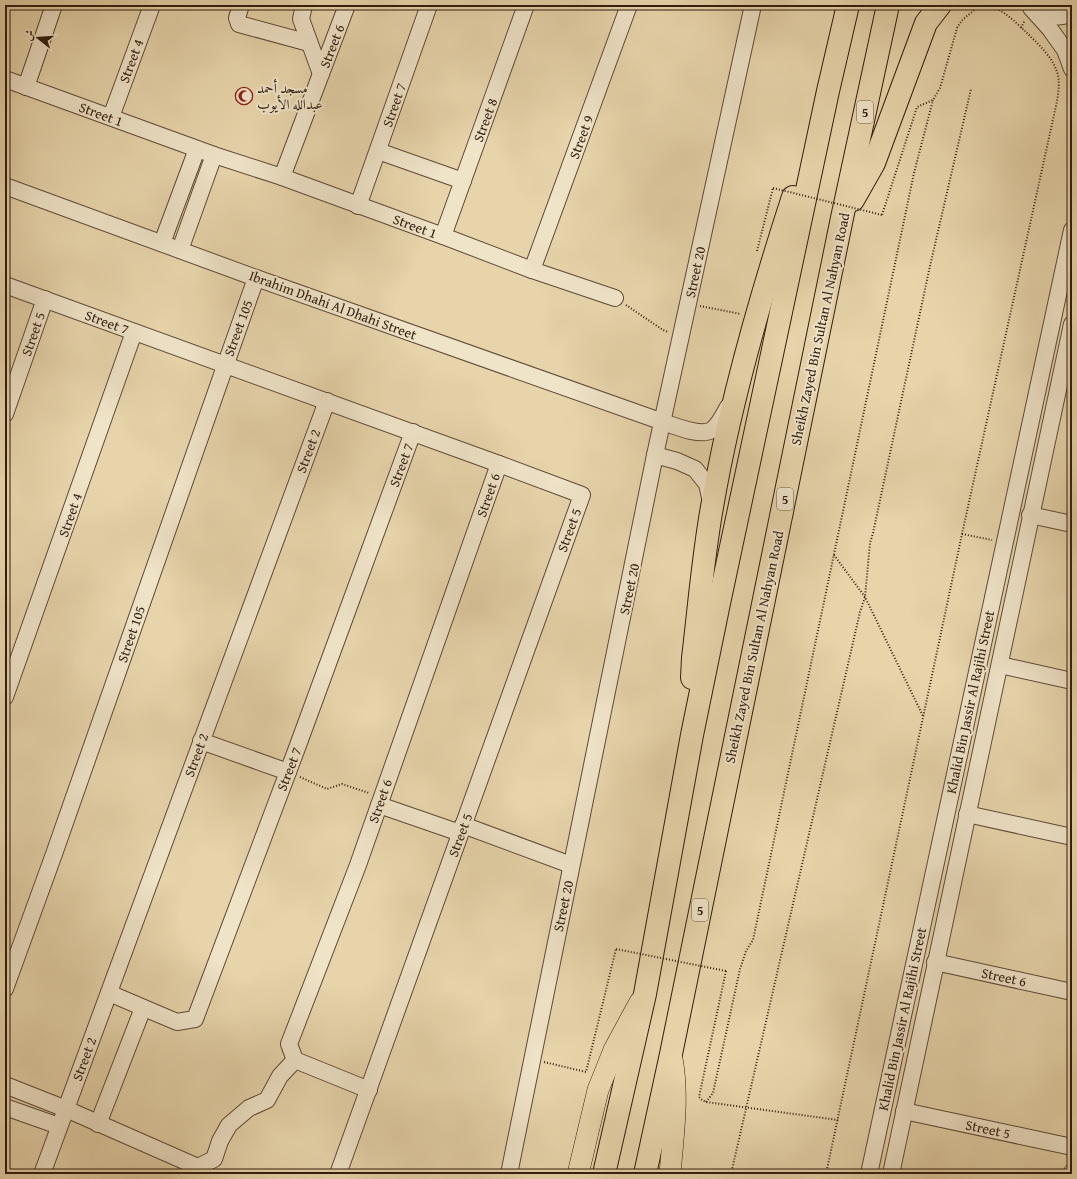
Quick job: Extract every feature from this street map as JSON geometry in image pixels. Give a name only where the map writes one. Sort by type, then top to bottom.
[{"type":"highway","points":[[604,1174],[645,994],[692,735],[828,91],[848,5]]},
{"type":"highway","name":"Sheikh Zayed Bin Sultan Al Nahyan Road","points":[[645,1174],[842,218],[888,5]]},
{"type":"highway","points":[[842,218],[874,163],[926,23],[940,5]]},
{"type":"highway","points":[[692,735],[693,658],[712,508],[735,393],[777,244],[828,91]]},
{"type":"main road","points":[[578,1174],[598,1090],[620,1038],[645,994]]},
{"type":"main road","name":"Sheikh Zayed Bin Sultan Al Nahyan Road","points":[[670,1054],[675,1076],[676,1100],[670,1174]]},
{"type":"street","points":[[26,87],[54,5]]},
{"type":"street","name":"Street 4","points":[[111,117],[152,5]]},
{"type":"street","points":[[241,5],[237,18],[239,24],[309,43]]},
{"type":"street","points":[[304,5],[301,19],[321,74]]},
{"type":"street","name":"Street 6","points":[[282,177],[347,5]]},
{"type":"street","name":"Street 7","points":[[358,206],[429,5]]},
{"type":"street","name":"Street 8","points":[[444,236],[526,5]]},
{"type":"street","name":"Street 9","points":[[532,270],[629,5]]},
{"type":"street","name":"Street 20","points":[[509,1174],[655,455],[753,5]]},
{"type":"street","points":[[1030,7],[1044,15],[1059,17],[1072,14]]},
{"type":"street","points":[[1030,7],[1050,29],[1065,50],[1072,69]]},
{"type":"street","name":"Street 1","points":[[5,79],[214,155],[282,177],[532,270],[616,298]]},
{"type":"street","points":[[162,243],[198,149]]},
{"type":"street","points":[[378,151],[463,181]]},
{"type":"street","points":[[180,250],[214,155]]},
{"type":"street","name":"Ibrahim Dhahi Al Dhahi Street","points":[[5,186],[256,278],[663,422],[693,431],[705,432],[711,430],[717,425],[735,393]]},
{"type":"street","name":"Khalid Bin Jassir Al Rajihi Street","points":[[869,1174],[1072,230]]},
{"type":"street","name":"Street 105","points":[[5,989],[57,847],[256,278]]},
{"type":"street","name":"Street 7","points":[[5,285],[413,432],[582,495]]},
{"type":"street","name":"Street 5","points":[[5,414],[45,299]]},
{"type":"street","name":"Khalid Bin Jassir Al Rajihi Street","points":[[891,1174],[935,962],[1000,665],[1030,515],[1067,367],[1072,324]]},
{"type":"street","name":"Street 4","points":[[5,697],[9,671],[134,332]]},
{"type":"street","name":"Street 2","points":[[42,1174],[327,401]]},
{"type":"street","name":"Street 7","points":[[108,993],[177,1022],[195,1019],[413,432]]},
{"type":"street","points":[[655,455],[677,461],[695,469],[707,484],[712,508]]},
{"type":"street","name":"Street 6","points":[[295,1060],[289,1044],[358,865],[499,464]]},
{"type":"street","name":"Street 5","points":[[338,1174],[582,495]]},
{"type":"street","points":[[1030,515],[1072,524]]},
{"type":"street","points":[[1000,665],[1072,681]]},
{"type":"street","points":[[967,714],[970,720],[975,724],[987,722]]},
{"type":"street","points":[[201,741],[288,772]]},
{"type":"street","points":[[959,751],[965,749],[974,751],[980,756]]},
{"type":"street","points":[[380,801],[571,865]]},
{"type":"street","points":[[967,814],[1072,837]]},
{"type":"street","name":"Street 6","points":[[935,962],[1072,992]]},
{"type":"street","points":[[98,1124],[143,1008]]},
{"type":"street","points":[[5,1085],[66,1109],[197,1171],[214,1159],[220,1140],[229,1125],[249,1108],[267,1100],[280,1076],[295,1060],[369,1090]]},
{"type":"street","points":[[5,1107],[59,1126]]},
{"type":"street","name":"Street 5","points":[[904,1111],[1072,1147]]},
{"type":"path","points":[[706,1102],[713,1094],[740,969],[746,951],[753,940],[914,173],[933,100],[942,82],[957,28],[961,19],[978,8],[988,7],[998,10],[1012,18],[1045,50],[1053,61],[1059,83],[1052,124],[962,534],[826,1174]]},
{"type":"path","points":[[731,1174],[858,620],[865,597],[870,543],[930,266],[971,89]]},
{"type":"path","points":[[773,188],[882,215],[917,107],[933,100]]},
{"type":"path","points":[[616,298],[664,330],[681,336]]},
{"type":"path","points":[[688,304],[742,315]]},
{"type":"path","points":[[962,534],[1004,543]]},
{"type":"path","points":[[834,555],[865,597],[923,717]]},
{"type":"path","points":[[288,772],[327,789],[342,784],[380,801]]},
{"type":"path","points":[[532,1059],[586,1072],[616,949],[726,971],[699,1096],[702,1100],[706,1102],[746,1108],[838,1120]]},
{"type":"place","name":"مسجد أحمد عبدالله الأيوب","points":[[244,96]]}]
